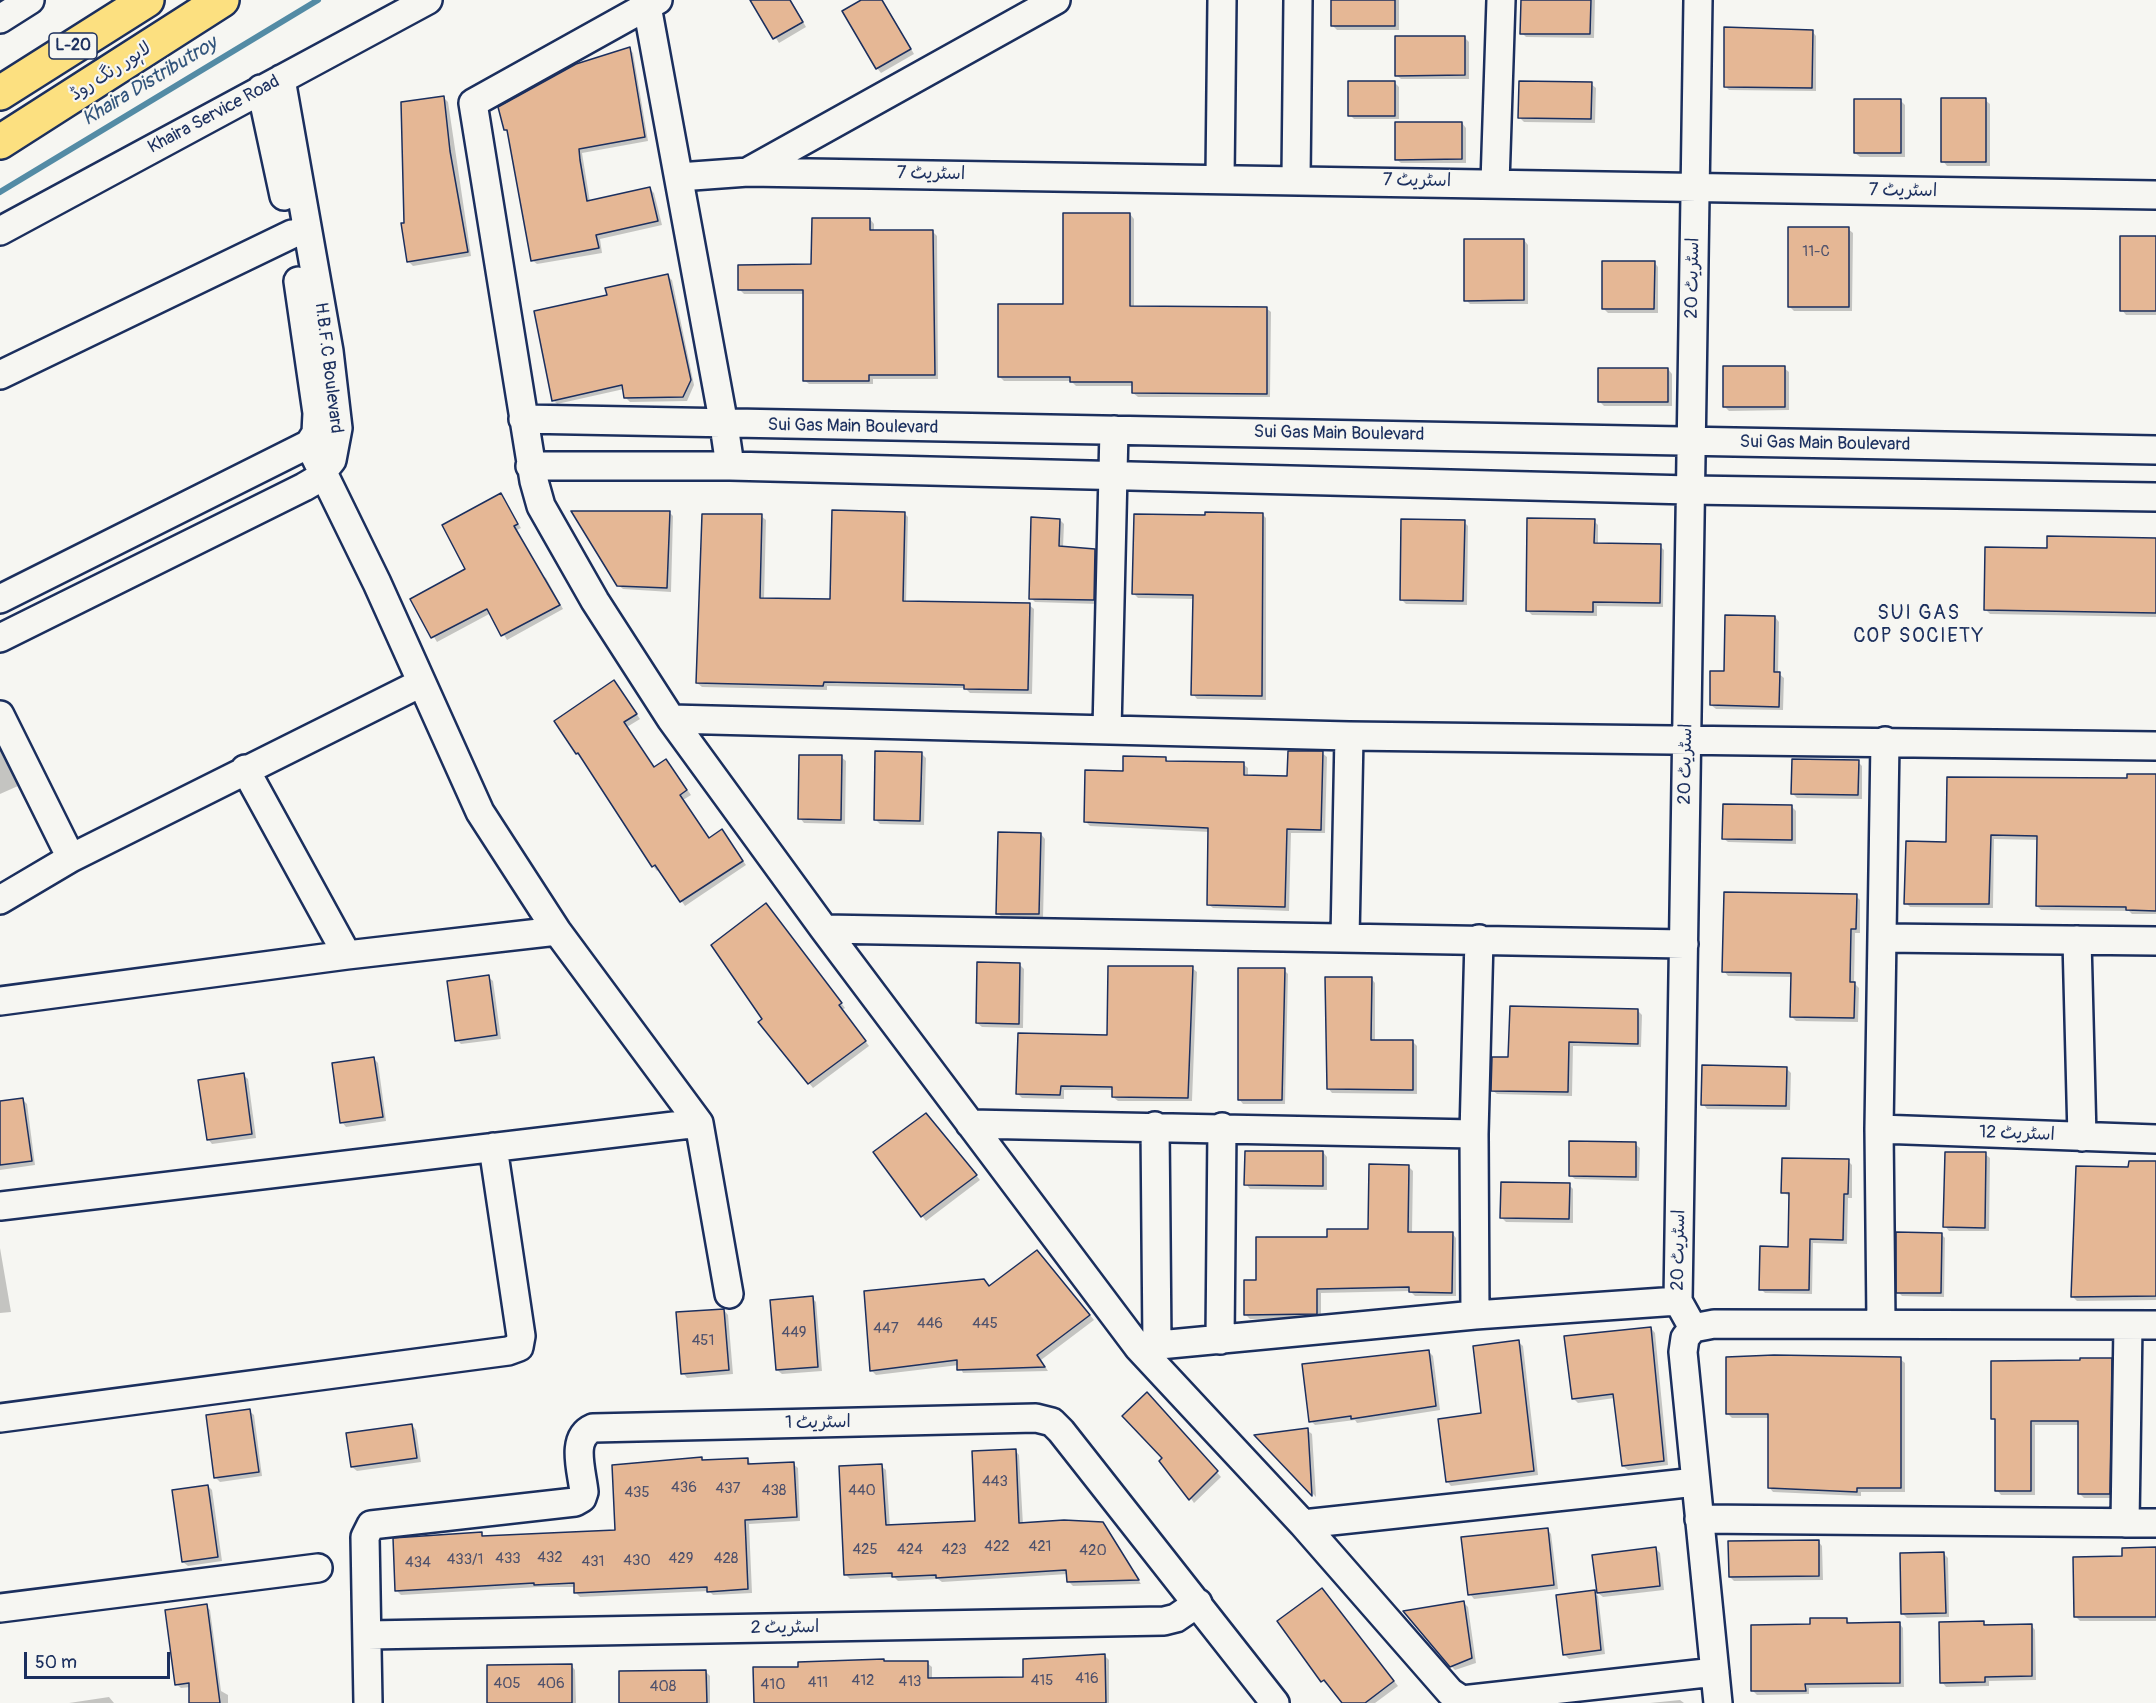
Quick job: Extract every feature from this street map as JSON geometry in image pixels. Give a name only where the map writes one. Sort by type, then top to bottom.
[{"type":"highway","name":"L-20","points":[[0,93],[147,0]]},
{"type":"highway","name":"لاہور رنگ روڈ","points":[[0,142],[222,0]]},
{"type":"street","points":[[0,18],[30,0]]},
{"type":"street","name":"Khaira Service Road","points":[[0,231],[429,0]]},
{"type":"street","points":[[748,172],[1056,0]]},
{"type":"street","points":[[1220,178],[1222,0]]},
{"type":"street","points":[[1296,178],[1298,0]]},
{"type":"street","points":[[1495,183],[1501,0]]},
{"type":"street","name":"اسٹریٹ 20","points":[[1693,1328],[1678,1301],[1698,0]]},
{"type":"street","points":[[730,466],[679,177],[653,3],[473,103],[530,466],[541,506],[595,601],[671,719],[970,1124],[1147,1346],[1450,1692],[1462,1701],[1715,1672]]},
{"type":"street","name":"H.B.F.C Boulevard","points":[[0,599],[309,444],[316,434],[317,413],[271,84]]},
{"type":"street","name":"H.B.F.C Boulevard","points":[[271,84],[334,397],[337,444],[325,472]]},
{"type":"street","name":"اسٹریٹ 7","points":[[679,177],[748,172],[1296,178],[1694,189],[2156,195]]},
{"type":"street","points":[[0,375],[292,234]]},
{"type":"street","name":"Sui Gas Main Boulevard","points":[[523,419],[724,425],[1114,430],[2156,450]]},
{"type":"street","points":[[1107,729],[1114,430]]},
{"type":"street","points":[[309,444],[325,472],[480,812],[557,931],[699,1124],[729,1294]]},
{"type":"street","points":[[2156,450],[2156,460]]},
{"type":"street","points":[[530,466],[730,466],[1690,490],[2156,497]]},
{"type":"street","points":[[0,638],[294,492],[325,472]]},
{"type":"street","points":[[0,900],[71,858],[421,683]]},
{"type":"street","points":[[0,715],[71,858]]},
{"type":"street","points":[[671,719],[1349,736],[2156,746]]},
{"type":"street","points":[[1345,938],[1349,736]]},
{"type":"street","points":[[1881,1323],[1878,1129],[1885,741]]},
{"type":"street","points":[[245,769],[347,955]]},
{"type":"street","points":[[824,929],[1684,944]]},
{"type":"street","points":[[0,1001],[347,955],[557,931]]},
{"type":"street","points":[[1882,938],[2156,941]]},
{"type":"street","points":[[1475,1315],[1474,1134],[1479,939]]},
{"type":"street","points":[[2077,940],[2082,1137]]},
{"type":"street","points":[[0,1206],[699,1124]]},
{"type":"street","points":[[970,1124],[1222,1127],[1474,1134]]},
{"type":"street","points":[[1147,1346],[1155,1126]]},
{"type":"street","points":[[1220,1340],[1222,1127]]},
{"type":"street","name":"اسٹریٹ 12","points":[[1878,1129],[2156,1139]]},
{"type":"street","points":[[0,1418],[497,1352],[519,1347],[521,1336],[493,1147]]},
{"type":"street","points":[[1147,1346],[1475,1315],[1678,1301]]},
{"type":"street","points":[[1718,1703],[1683,1345],[1684,1338],[1693,1328],[1714,1324],[2156,1325]]},
{"type":"street","points":[[2125,1523],[2128,1325]]},
{"type":"street","name":"اسٹریٹ 1","points":[[368,1635],[365,1537],[371,1525],[575,1502],[582,1498],[584,1492],[579,1443],[584,1432],[593,1428],[1036,1418],[1052,1422],[1198,1603]]},
{"type":"street","points":[[1303,1524],[1696,1482]]},
{"type":"street","points":[[1699,1519],[2156,1523]]},
{"type":"street","points":[[0,1608],[318,1568]]},
{"type":"street","points":[[1198,1603],[1275,1703]]},
{"type":"street","name":"اسٹریٹ 2","points":[[368,1635],[1164,1621],[1176,1618],[1198,1603]]},
{"type":"street","points":[[368,1635],[368,1703]]},
{"type":"building","points":[[750,0],[790,0],[803,22],[773,39]]},
{"type":"building","points":[[861,0],[882,0],[911,49],[876,69],[842,11]]},
{"type":"building","points":[[1331,0],[1395,0],[1395,26],[1331,26]]},
{"type":"building","points":[[1521,0],[1591,0],[1590,34],[1520,34]]},
{"type":"building","points":[[1724,27],[1813,30],[1812,88],[1724,87]]},
{"type":"building","points":[[1395,36],[1465,36],[1465,75],[1395,76]]},
{"type":"building","points":[[630,47],[645,137],[579,149],[580,160],[587,201],[650,187],[658,221],[596,235],[599,248],[531,261],[507,130],[504,130],[498,107],[576,64]]},
{"type":"building","points":[[1348,81],[1395,81],[1395,116],[1348,116]]},
{"type":"building","points":[[1519,81],[1592,82],[1591,119],[1518,118]]},
{"type":"building","points":[[444,96],[450,151],[468,252],[407,262],[401,223],[404,223],[401,102]]},
{"type":"building","points":[[1941,98],[1986,98],[1986,162],[1941,162]]},
{"type":"building","points":[[1854,99],[1901,99],[1901,153],[1854,153]]},
{"type":"building","points":[[1395,122],[1462,122],[1462,159],[1395,160]]},
{"type":"building","points":[[1063,213],[1130,213],[1130,306],[1267,307],[1267,394],[1132,393],[1132,382],[1070,382],[1070,377],[998,377],[998,304],[1063,304]]},
{"type":"building","points":[[812,218],[870,218],[870,230],[933,230],[935,375],[869,375],[869,381],[803,381],[803,290],[738,290],[738,265],[811,264]]},
{"type":"building","points":[[1788,227],[1849,227],[1849,307],[1788,307]]},
{"type":"building","points":[[2120,236],[2156,236],[2156,311],[2120,311]]},
{"type":"building","points":[[1464,239],[1524,239],[1524,300],[1464,301]]},
{"type":"building","points":[[1602,261],[1655,261],[1654,309],[1602,309]]},
{"type":"building","points":[[668,274],[691,380],[683,397],[624,398],[622,385],[552,401],[534,311],[607,295],[605,288]]},
{"type":"building","points":[[1723,366],[1785,366],[1785,407],[1723,407]]},
{"type":"building","points":[[1598,368],[1668,368],[1668,402],[1598,402]]},
{"type":"building","points":[[501,493],[518,524],[514,526],[560,605],[501,636],[487,609],[431,638],[410,599],[465,569],[442,525]]},
{"type":"building","points":[[832,510],[905,512],[903,601],[1030,603],[1028,690],[964,689],[964,685],[926,684],[824,682],[823,686],[696,683],[702,514],[762,514],[760,598],[830,599]]},
{"type":"building","points":[[571,511],[670,511],[667,588],[617,586]]},
{"type":"building","points":[[1205,512],[1263,513],[1262,696],[1191,695],[1193,595],[1132,594],[1134,514],[1205,515]]},
{"type":"building","points":[[1031,517],[1060,519],[1059,546],[1095,549],[1094,600],[1029,599]]},
{"type":"building","points":[[1527,518],[1595,519],[1594,543],[1661,544],[1660,603],[1593,602],[1593,612],[1526,611]]},
{"type":"building","points":[[1401,519],[1465,520],[1463,601],[1400,600]]},
{"type":"building","points":[[2047,536],[2156,538],[2156,613],[1984,610],[1985,547],[2047,548]]},
{"type":"building","points":[[1725,615],[1775,616],[1774,672],[1780,672],[1779,707],[1710,705],[1710,671],[1724,671]]},
{"type":"building","points":[[614,680],[637,714],[624,722],[654,767],[666,759],[687,790],[680,795],[709,838],[722,829],[743,861],[680,902],[655,865],[652,867],[578,753],[576,754],[554,721]]},
{"type":"building","points":[[875,751],[922,752],[920,821],[874,820]]},
{"type":"building","points":[[1288,751],[1323,751],[1321,830],[1287,829],[1285,907],[1207,905],[1208,828],[1084,822],[1085,770],[1123,771],[1123,756],[1166,757],[1166,761],[1244,762],[1244,775],[1287,776]]},
{"type":"building","points":[[799,755],[842,755],[841,820],[798,819]]},
{"type":"building","points":[[1792,759],[1859,760],[1858,795],[1791,794]]},
{"type":"building","points":[[2127,774],[2156,774],[2156,911],[2126,910],[2126,907],[2036,906],[2037,836],[1991,835],[1989,904],[1904,904],[1906,841],[1946,842],[1947,777],[2127,778]]},
{"type":"building","points":[[1723,804],[1792,805],[1792,840],[1722,839]]},
{"type":"building","points":[[998,832],[1041,833],[1039,914],[996,914]]},
{"type":"building","points":[[1724,892],[1857,894],[1856,929],[1851,929],[1850,982],[1855,982],[1854,1018],[1790,1017],[1791,973],[1722,972]]},
{"type":"building","points":[[766,903],[842,1003],[839,1005],[866,1041],[808,1084],[758,1022],[762,1019],[711,945]]},
{"type":"building","points":[[977,962],[1020,963],[1019,1024],[976,1023]]},
{"type":"building","points":[[1108,966],[1193,966],[1188,1098],[1112,1097],[1112,1087],[1061,1086],[1060,1095],[1016,1094],[1018,1033],[1107,1035]]},
{"type":"building","points":[[1238,968],[1285,968],[1282,1100],[1238,1100]]},
{"type":"building","points":[[489,975],[497,1035],[455,1041],[447,981]]},
{"type":"building","points":[[1325,977],[1372,977],[1371,1040],[1413,1040],[1413,1090],[1327,1089]]},
{"type":"building","points":[[1510,1006],[1638,1009],[1638,1044],[1569,1042],[1568,1092],[1491,1091],[1492,1057],[1508,1057]]},
{"type":"building","points":[[374,1057],[383,1117],[340,1123],[332,1063]]},
{"type":"building","points":[[1702,1065],[1787,1067],[1786,1106],[1701,1105]]},
{"type":"building","points":[[244,1073],[252,1134],[207,1140],[198,1080]]},
{"type":"building","points":[[23,1098],[32,1161],[0,1165],[0,1101]]},
{"type":"building","points":[[926,1113],[977,1175],[921,1217],[873,1152]]},
{"type":"building","points":[[1569,1141],[1636,1142],[1636,1177],[1569,1176]]},
{"type":"building","points":[[1245,1151],[1323,1151],[1323,1186],[1244,1185]]},
{"type":"building","points":[[1945,1152],[1986,1152],[1985,1228],[1943,1227]]},
{"type":"building","points":[[1782,1158],[1849,1159],[1848,1194],[1844,1194],[1843,1240],[1810,1239],[1809,1290],[1759,1290],[1760,1246],[1788,1247],[1789,1193],[1781,1193]]},
{"type":"building","points":[[2129,1161],[2156,1161],[2156,1296],[2071,1297],[2076,1166],[2128,1167]]},
{"type":"building","points":[[1369,1164],[1409,1165],[1408,1232],[1453,1232],[1452,1293],[1409,1292],[1409,1287],[1317,1289],[1317,1314],[1244,1315],[1244,1280],[1256,1280],[1256,1237],[1327,1237],[1327,1229],[1368,1229]]},
{"type":"building","points":[[1501,1182],[1570,1183],[1569,1219],[1500,1218]]},
{"type":"building","points":[[1896,1232],[1942,1233],[1941,1293],[1896,1293]]},
{"type":"building","points":[[1037,1250],[1090,1315],[1037,1355],[1045,1367],[957,1370],[957,1360],[870,1371],[864,1291],[984,1279],[989,1286]]},
{"type":"building","points":[[813,1296],[818,1367],[776,1370],[770,1300]]},
{"type":"building","points":[[724,1309],[729,1370],[681,1374],[676,1312]]},
{"type":"building","points":[[1651,1327],[1664,1461],[1622,1466],[1613,1394],[1572,1399],[1564,1336]]},
{"type":"building","points":[[1519,1340],[1534,1471],[1446,1482],[1438,1419],[1481,1413],[1473,1346]]},
{"type":"building","points":[[1429,1350],[1436,1406],[1351,1419],[1351,1416],[1309,1422],[1302,1364]]},
{"type":"building","points":[[1774,1355],[1901,1357],[1901,1488],[1857,1488],[1857,1492],[1768,1488],[1768,1414],[1726,1414],[1726,1357]]},
{"type":"building","points":[[2080,1358],[2112,1358],[2110,1494],[2078,1494],[2078,1421],[2031,1421],[2031,1491],[1995,1491],[1995,1419],[1991,1419],[1991,1361],[2080,1360]]},
{"type":"building","points":[[1147,1392],[1218,1471],[1189,1500],[1159,1461],[1162,1458],[1122,1416]]},
{"type":"building","points":[[250,1409],[259,1472],[214,1478],[206,1415]]},
{"type":"building","points":[[412,1424],[417,1458],[351,1467],[346,1433]]},
{"type":"building","points":[[1308,1428],[1312,1496],[1254,1435]]},
{"type":"building","points":[[1016,1449],[1019,1523],[1064,1520],[1103,1522],[1139,1580],[1067,1582],[1066,1570],[936,1578],[936,1575],[892,1577],[892,1573],[844,1575],[839,1466],[882,1464],[886,1525],[975,1521],[972,1451]]},
{"type":"building","points":[[702,1457],[702,1460],[748,1458],[748,1464],[794,1462],[797,1517],[745,1520],[748,1589],[707,1592],[707,1587],[574,1593],[574,1583],[534,1585],[534,1583],[395,1591],[393,1538],[482,1532],[482,1536],[615,1530],[612,1465]]},
{"type":"building","points":[[208,1485],[218,1557],[182,1562],[172,1490]]},
{"type":"building","points":[[1548,1528],[1554,1585],[1468,1595],[1461,1537]]},
{"type":"building","points":[[1819,1540],[1819,1576],[1729,1577],[1728,1541]]},
{"type":"building","points":[[1656,1547],[1660,1586],[1597,1593],[1592,1555]]},
{"type":"building","points":[[2156,1547],[2156,1617],[2074,1617],[2073,1557],[2122,1556],[2122,1548]]},
{"type":"building","points":[[1944,1552],[1946,1613],[1901,1614],[1900,1553]]},
{"type":"building","points":[[1322,1588],[1394,1681],[1365,1703],[1342,1703],[1324,1680],[1321,1682],[1277,1621]]},
{"type":"building","points":[[1595,1590],[1601,1650],[1563,1655],[1556,1595]]},
{"type":"building","points":[[1464,1601],[1472,1658],[1450,1667],[1403,1611]]},
{"type":"building","points":[[207,1604],[220,1703],[189,1703],[189,1683],[175,1685],[165,1610]]},
{"type":"building","points":[[1810,1618],[1847,1618],[1847,1623],[1900,1622],[1900,1683],[1805,1684],[1806,1691],[1751,1691],[1751,1625],[1810,1624]]},
{"type":"building","points":[[1984,1621],[1984,1625],[2032,1624],[2032,1676],[1985,1677],[1985,1682],[1940,1683],[1939,1622]]},
{"type":"building","points":[[1105,1654],[1106,1703],[754,1703],[753,1667],[798,1667],[798,1662],[884,1659],[884,1661],[928,1661],[928,1678],[1023,1677],[1023,1659]]},
{"type":"building","points":[[572,1664],[572,1703],[487,1703],[487,1665]]},
{"type":"building","points":[[706,1670],[707,1703],[619,1703],[619,1671]]},
{"type":"waterway","name":"Khaira Distributroy","points":[[0,192],[318,0]]},
{"type":"district","name":"SUI GAS COP SOCIETY","points":[[1919,626]]}]
